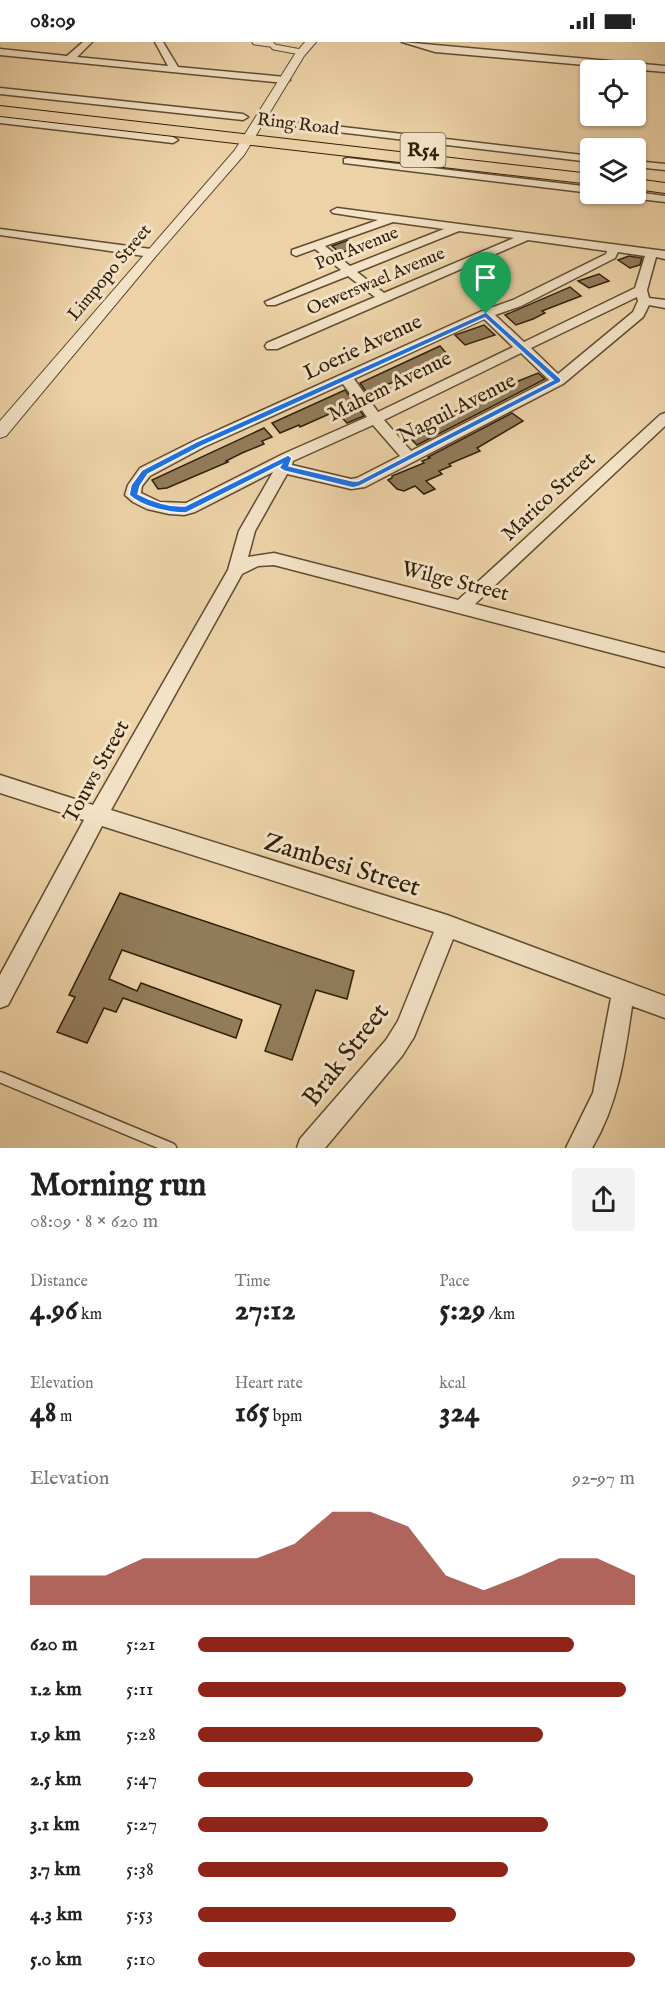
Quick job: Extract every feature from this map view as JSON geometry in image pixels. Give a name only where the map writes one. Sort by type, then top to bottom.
[{"type":"main road","name":"Ring Road","points":[[0,101],[26,108],[252,135],[490,162],[580,168]]},
{"type":"main road","name":"Ring Road","points":[[0,111],[26,108]]},
{"type":"main road","name":"Ring Road","points":[[490,162],[580,177]]},
{"type":"main road","points":[[646,175],[665,178]]},
{"type":"main road","points":[[646,185],[665,188]]},
{"type":"street","points":[[69,60],[88,42]]},
{"type":"street","points":[[159,42],[175,69]]},
{"type":"street","name":"Limpopo Street","points":[[0,432],[151,253],[230,165],[252,135],[301,52],[311,42]]},
{"type":"street","points":[[406,42],[431,49],[665,69]]},
{"type":"street","points":[[484,54],[491,43]]},
{"type":"street","points":[[0,52],[285,80]]},
{"type":"street","name":"Ring Road","points":[[0,91],[26,108],[173,140]]},
{"type":"street","name":"Ring Road","points":[[0,120],[26,108],[243,117]]},
{"type":"street","name":"Ring Road","points":[[300,125],[490,162],[580,187]]},
{"type":"street","name":"Ring Road","points":[[348,160],[490,162],[580,159]]},
{"type":"street","points":[[646,165],[665,167]]},
{"type":"street","points":[[646,197],[665,199]]},
{"type":"street","points":[[337,211],[527,237],[598,254]]},
{"type":"street","points":[[296,252],[393,219]]},
{"type":"street","name":"Pou Avenue","points":[[271,303],[457,228]]},
{"type":"street","points":[[0,232],[151,253]]},
{"type":"street","name":"Oewerswael Avenue","points":[[272,346],[527,237]]},
{"type":"street","points":[[317,245],[384,299]]},
{"type":"street","name":"Loerie Avenue","points":[[190,508],[176,510],[134,496],[134,489],[145,472],[199,444],[347,379],[486,314],[517,303],[598,254],[611,256],[614,249],[658,254]]},
{"type":"street","name":"Naguil Avenue","points":[[286,463],[356,484],[558,381],[635,319],[658,254]]},
{"type":"street","points":[[643,295],[665,304]]},
{"type":"street","name":"Mahem Avenue","points":[[190,508],[522,346],[643,295]]},
{"type":"street","points":[[486,314],[558,381]]},
{"type":"street","points":[[347,379],[376,419],[409,458]]},
{"type":"street","name":"Marico Street","points":[[461,607],[665,418]]},
{"type":"street","name":"Touws Street","points":[[0,997],[97,816],[236,570],[247,531],[286,463]]},
{"type":"street","name":"Wilge Street","points":[[236,570],[255,560],[274,559],[665,660]]},
{"type":"street","name":"Zambesi Street","points":[[0,784],[447,926],[665,1007]]},
{"type":"street","name":"Brak Street","points":[[309,1148],[387,1057],[406,1029],[447,926]]},
{"type":"street","points":[[578,1148],[590,1131],[607,1090],[623,993]]},
{"type":"lane","points":[[255,42],[270,43],[278,48],[301,52]]},
{"type":"lane","points":[[0,1077],[171,1148]]},
{"type":"building","points":[[348,240],[356,248],[340,253],[332,246]]},
{"type":"building","points":[[629,256],[642,258],[640,265],[630,268],[618,260]]},
{"type":"building","points":[[599,274],[609,281],[589,288],[578,281]]},
{"type":"building","points":[[570,287],[581,296],[542,311],[545,313],[533,319],[516,325],[505,315]]},
{"type":"building","points":[[484,325],[495,335],[465,345],[455,335]]},
{"type":"building","points":[[440,346],[449,356],[442,358],[444,361],[386,385],[390,388],[369,396],[360,383]]},
{"type":"building","points":[[538,373],[545,379],[417,445],[407,435],[418,430],[416,428],[489,397],[486,394]]},
{"type":"building","points":[[345,390],[364,416],[347,423],[336,411],[280,433],[272,423]]},
{"type":"building","points":[[512,413],[523,421],[477,448],[480,451],[449,464],[451,466],[439,471],[442,474],[426,481],[435,489],[424,494],[415,486],[404,491],[397,489],[388,480],[392,476],[424,463],[422,461],[430,458],[428,457]]},
{"type":"building","points":[[264,428],[272,437],[262,441],[264,444],[226,461],[228,462],[167,488],[158,489],[152,480]]},
{"type":"building","points":[[120,893],[354,971],[347,999],[316,990],[292,1060],[265,1051],[281,1005],[122,950],[109,979],[137,991],[141,983],[242,1020],[236,1038],[123,998],[116,1012],[104,1008],[87,1043],[57,1032],[75,997],[69,995]]},
{"type":"route","points":[[486,314],[558,381],[360,483],[353,484],[284,468],[288,458],[182,510],[140,500],[133,495],[135,485],[145,472],[199,444],[347,379],[486,314]]}]
